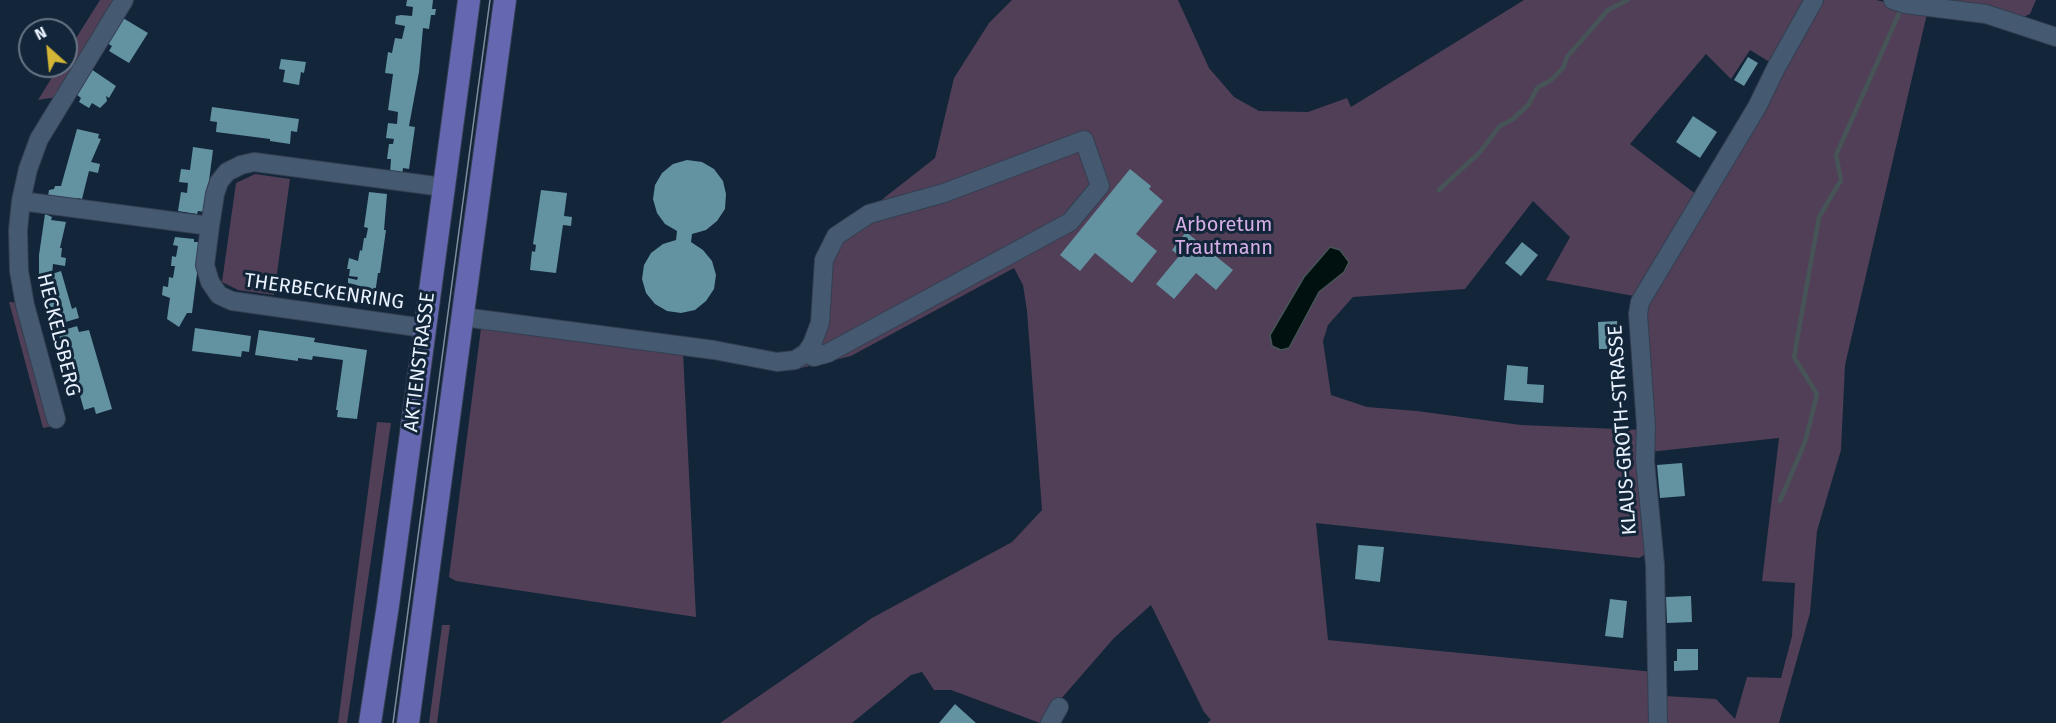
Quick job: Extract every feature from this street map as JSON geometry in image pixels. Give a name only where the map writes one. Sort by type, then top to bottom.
[{"type":"main road","name":"AKTIENSTRASSE","points":[[370,723],[388,605],[469,0]]},
{"type":"main road","name":"AKTIENSTRASSE","points":[[408,723],[505,0]]},
{"type":"street","name":"HECKELSBERG","points":[[56,419],[25,305],[19,271],[18,230],[21,201],[28,169],[39,138],[124,0]]},
{"type":"street","name":"KLAUS-GROTH-STRASSE","points":[[1658,723],[1655,565],[1645,461],[1646,426],[1638,314],[1640,302],[1757,107],[1814,0]]},
{"type":"street","points":[[1893,0],[1905,4],[1986,14],[2056,37]]},
{"type":"street","name":"AKTIENSTRASSE","points":[[462,317],[714,350],[777,362],[795,360],[812,344],[820,323],[824,260],[836,236],[869,214],[944,193],[1084,140],[1100,186],[1070,222],[828,352],[814,357],[806,352]]},
{"type":"street","name":"THERBECKENRING","points":[[424,328],[232,301],[219,295],[210,282],[205,265],[210,226],[219,182],[227,172],[254,162],[443,187]]},
{"type":"street","points":[[21,201],[210,226]]},
{"type":"street","points":[[1050,723],[1059,707]]},
{"type":"green space","points":[[100,0],[117,0],[78,63],[78,35]]},
{"type":"green space","name":"Arboretum Trautmann","points":[[1012,0],[1178,0],[1209,68],[1234,97],[1259,111],[1308,112],[1347,98],[1351,107],[1524,0],[1809,0],[1773,64],[1750,50],[1731,79],[1706,54],[1630,144],[1697,195],[1634,296],[1546,280],[1570,237],[1533,201],[1465,289],[1353,297],[1328,325],[1323,341],[1331,395],[1367,407],[1417,411],[1521,425],[1643,430],[1648,553],[1639,558],[1316,523],[1328,640],[1654,672],[1652,723],[1207,723],[1211,720],[1204,712],[1151,605],[1114,638],[1040,723],[951,690],[934,690],[922,672],[911,675],[852,723],[720,723],[872,618],[1012,542],[1042,510],[1027,311],[1023,285],[1014,268],[851,356],[797,369],[819,345],[829,267],[841,240],[884,198],[935,158],[954,78],[989,23]]},
{"type":"green space","points":[[1821,0],[1885,2],[1886,0],[2036,0],[2030,14],[2021,18],[1930,1],[1845,365],[1841,450],[1817,531],[1810,613],[1779,723],[1665,723],[1665,696],[1716,699],[1735,719],[1747,677],[1781,678],[1792,636],[1795,583],[1762,581],[1779,438],[1649,452],[1646,298]]},
{"type":"green space","points":[[52,78],[69,78],[57,97],[38,100]]},
{"type":"green space","points":[[255,174],[290,179],[274,295],[238,290],[222,282],[236,183]]},
{"type":"green space","points":[[9,302],[22,303],[55,426],[43,428]]},
{"type":"green space","points":[[481,328],[683,352],[696,617],[456,581],[449,577]]},
{"type":"green space","points":[[377,422],[391,423],[347,723],[338,723]]},
{"type":"green space","points":[[442,625],[450,625],[437,723],[429,723]]},
{"type":"shaded area","points":[[1330,247],[1340,250],[1349,262],[1344,272],[1319,292],[1289,348],[1281,350],[1272,346],[1270,335],[1304,277]]},
{"type":"building","points":[[407,0],[433,0],[432,9],[436,9],[435,15],[431,15],[429,29],[423,28],[419,72],[409,126],[415,127],[409,169],[403,168],[402,175],[390,174],[391,159],[387,159],[389,144],[393,144],[394,139],[386,138],[388,123],[397,124],[398,112],[388,110],[393,74],[385,73],[388,52],[392,53],[395,38],[402,39],[405,26],[395,24],[396,16],[412,16],[413,7],[406,6]]},
{"type":"building","points":[[123,18],[148,33],[129,63],[109,51],[112,46],[107,43]]},
{"type":"building","points":[[1748,57],[1758,63],[1744,86],[1734,80]]},
{"type":"building","points":[[281,59],[306,62],[304,73],[301,72],[299,85],[283,82],[285,70],[279,69]]},
{"type":"building","points":[[91,69],[116,86],[109,98],[106,96],[107,101],[100,108],[92,103],[89,108],[79,102],[81,98],[76,94]]},
{"type":"building","points":[[212,107],[299,119],[297,132],[291,131],[290,144],[216,132],[217,122],[210,121]]},
{"type":"building","points":[[1693,116],[1717,132],[1700,158],[1676,142]]},
{"type":"building","points":[[77,129],[99,134],[98,138],[101,139],[91,162],[100,164],[98,173],[89,171],[82,199],[77,198],[77,201],[48,196],[49,190],[54,189],[55,186],[61,186]]},
{"type":"building","points":[[193,147],[213,150],[205,212],[198,211],[197,214],[178,211],[181,192],[187,193],[188,183],[179,182],[181,169],[190,170]]},
{"type":"building","points":[[687,160],[702,162],[714,169],[723,181],[726,194],[725,209],[717,221],[706,230],[692,234],[691,242],[703,250],[712,261],[716,275],[714,289],[706,301],[695,310],[681,313],[667,311],[655,304],[646,293],[642,279],[644,265],[651,253],[663,244],[676,240],[677,231],[665,224],[657,213],[653,199],[655,185],[662,173],[673,164]]},
{"type":"building","points":[[1130,169],[1151,186],[1149,189],[1163,201],[1136,234],[1157,251],[1132,283],[1095,253],[1080,271],[1060,255]]},
{"type":"building","points":[[541,190],[567,193],[564,216],[572,217],[571,226],[563,225],[556,273],[530,270],[532,251],[535,252],[536,245],[533,244]]},
{"type":"building","points":[[369,192],[387,194],[384,230],[386,230],[374,301],[355,299],[357,285],[348,283],[348,278],[357,280],[358,277],[349,276],[350,269],[347,269],[349,258],[358,261],[364,238],[366,238],[368,228],[364,227]]},
{"type":"building","points":[[45,214],[52,217],[51,220],[66,222],[60,248],[62,248],[61,257],[66,258],[65,266],[53,264],[52,274],[61,271],[72,309],[76,307],[79,318],[62,323],[64,330],[77,326],[79,332],[89,330],[112,409],[96,414],[94,407],[84,410],[64,338],[60,339],[58,332],[52,333],[50,326],[53,325],[39,277],[39,255]]},
{"type":"building","points":[[1186,232],[1233,270],[1216,290],[1196,273],[1174,299],[1156,284],[1179,256],[1172,250]]},
{"type":"building","points":[[175,237],[201,242],[192,313],[187,313],[179,327],[167,319],[170,298],[162,295],[163,286],[168,287],[169,277],[173,278],[175,266],[171,266],[172,256],[176,257],[178,246],[173,245]]},
{"type":"building","points":[[1522,242],[1538,255],[1521,276],[1505,263]]},
{"type":"building","points":[[1617,321],[1619,349],[1599,349],[1598,322]]},
{"type":"building","points":[[195,328],[251,336],[249,352],[242,351],[241,357],[192,351]]},
{"type":"building","points":[[259,330],[315,338],[314,342],[367,350],[357,419],[337,417],[343,360],[313,356],[312,360],[298,358],[298,361],[255,355]]},
{"type":"building","points":[[1507,365],[1528,367],[1527,384],[1544,385],[1543,403],[1504,400]]},
{"type":"building","points":[[1682,463],[1685,496],[1660,498],[1657,465]]},
{"type":"building","points":[[1358,545],[1384,547],[1380,582],[1355,579]]},
{"type":"building","points":[[1691,596],[1692,622],[1667,623],[1666,597]]},
{"type":"building","points":[[1610,599],[1627,601],[1623,638],[1605,636]]},
{"type":"building","points":[[1677,649],[1698,649],[1698,670],[1674,671]]},
{"type":"building","points":[[955,704],[976,723],[939,723]]},
{"type":"waterway","points":[[1439,190],[1480,152],[1500,126],[1513,119],[1529,104],[1537,88],[1551,80],[1563,68],[1567,57],[1608,10],[1628,0]]},
{"type":"waterway","points":[[1780,501],[1805,442],[1817,394],[1794,357],[1819,217],[1841,180],[1836,155],[1901,9]]},
{"type":"tram line","points":[[393,723],[490,0]]}]
